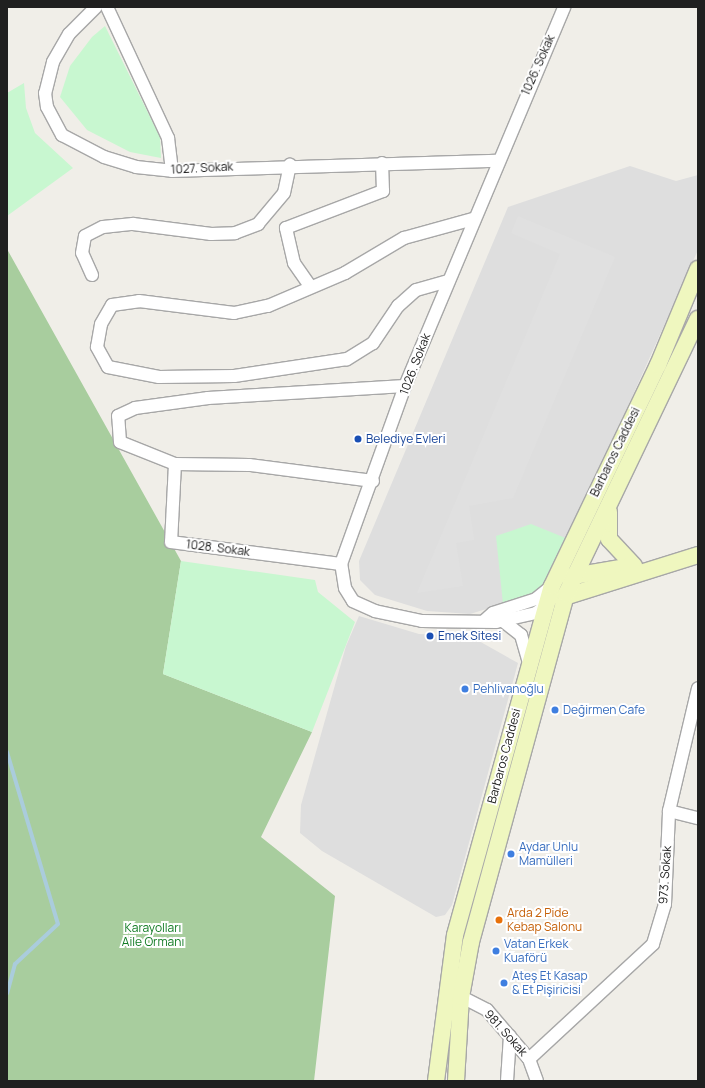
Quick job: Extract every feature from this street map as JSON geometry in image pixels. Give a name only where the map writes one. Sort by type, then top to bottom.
[{"type":"main road","name":"Barbaros Caddesi","points":[[436,1081],[445,987],[455,935],[545,606],[552,586],[658,365],[698,269]]},
{"type":"main road","name":"Barbaros Caddesi","points":[[456,1081],[461,997],[471,942],[566,594],[698,318]]},
{"type":"main road","points":[[610,504],[609,539],[634,566]]},
{"type":"main road","points":[[545,606],[566,594],[698,555]]},
{"type":"main road","points":[[552,586],[576,575],[634,566],[651,569]]},
{"type":"street","name":"1027. Sokak","points":[[96,7],[69,34],[53,62],[45,93],[52,121],[62,135],[104,157],[136,167],[172,171],[382,163],[497,162]]},
{"type":"street","points":[[107,7],[168,138],[172,171]]},
{"type":"street","name":"1026. Sokak","points":[[341,564],[373,481],[406,386],[448,281],[497,162],[564,7]]},
{"type":"street","points":[[310,286],[294,263],[286,228],[383,191],[382,163]]},
{"type":"street","points":[[92,275],[82,253],[85,236],[103,227],[133,224],[211,234],[235,233],[258,224],[279,199],[290,166]]},
{"type":"street","points":[[448,281],[416,290],[398,306],[373,343],[347,359],[234,376],[159,376],[108,367],[97,347],[101,324],[112,305],[139,301],[234,313],[268,306],[310,286],[345,273],[404,238],[473,219]]},
{"type":"street","points":[[373,481],[249,465],[175,464],[120,442],[118,416],[135,408],[208,398],[406,386]]},
{"type":"street","name":"1028. Sokak","points":[[175,464],[171,542],[341,564]]},
{"type":"street","points":[[341,564],[345,588],[353,601],[375,610],[422,621],[503,621],[536,613],[545,606]]},
{"type":"street","points":[[484,621],[493,613],[536,599],[552,586]]},
{"type":"street","points":[[503,621],[521,635],[529,665]]},
{"type":"street","name":"973. Sokak","points":[[529,1059],[652,944],[665,904],[669,812],[698,688]]},
{"type":"street","points":[[669,812],[698,818]]},
{"type":"street","name":"981. Sokak","points":[[445,987],[487,1010],[529,1059],[537,1081]]},
{"type":"street","points":[[507,1081],[510,1036]]},
{"type":"shaded area","name":"Emek Sitesi","points":[[630,166],[676,181],[698,175],[698,250],[545,591],[470,614],[427,611],[375,595],[360,580],[359,561],[508,207]]},
{"type":"shaded area","points":[[518,216],[615,257],[513,498],[469,506],[474,540],[456,543],[463,586],[417,593],[560,254],[511,233]]},
{"type":"shaded area","points":[[359,616],[419,634],[470,636],[518,663],[452,905],[445,915],[436,917],[322,851],[300,833],[301,805],[346,646]]},
{"type":"green space","points":[[105,26],[160,137],[161,158],[130,152],[87,130],[60,97],[70,66],[92,37]]},
{"type":"green space","points":[[24,83],[26,108],[35,133],[73,168],[7,216],[7,93]]},
{"type":"green space","name":"Karayolları Aile Ormanı","points":[[7,249],[181,561],[163,674],[312,732],[261,837],[335,896],[314,1081],[7,1081]]},
{"type":"green space","points":[[531,524],[568,539],[545,591],[503,604],[496,536]]},
{"type":"green space","points":[[181,561],[315,580],[318,592],[355,622],[312,732],[163,674]]},
{"type":"waterway","points":[[7,752],[58,924],[15,964],[7,993]]},
{"type":"place","name":"Belediye Evleri","points":[[358,439]]},
{"type":"place","name":"Emek Sitesi","points":[[430,636]]},
{"type":"place","name":"Pehlivanoğlu","points":[[465,689]]},
{"type":"place","name":"Değirmen Cafe","points":[[555,710]]},
{"type":"place","name":"Aydar Unlu Mamülleri","points":[[511,854]]},
{"type":"place","name":"Arda 2 Pide Kebap Salonu","points":[[499,920]]},
{"type":"place","name":"Vatan Erkek Kuaförü","points":[[496,951]]},
{"type":"place","name":"Ateş Et Kasap & Et Pişiricisi","points":[[504,983]]}]
